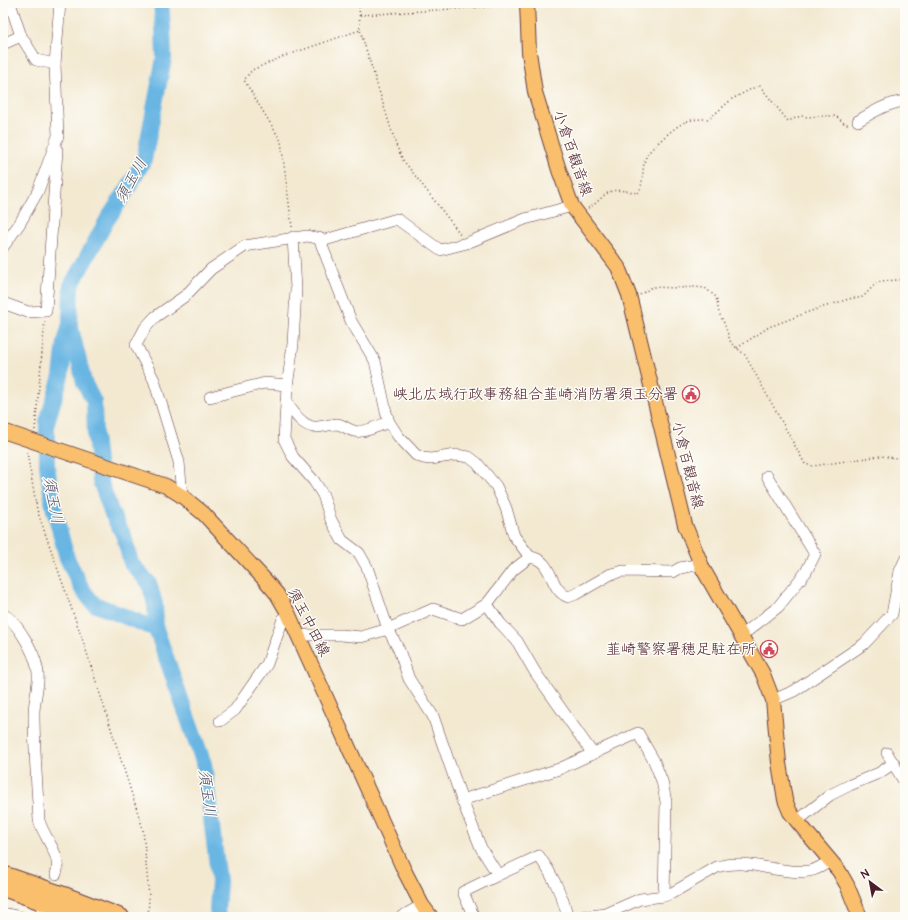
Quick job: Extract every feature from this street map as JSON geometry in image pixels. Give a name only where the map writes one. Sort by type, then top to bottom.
[{"type":"highway","points":[[3,874],[121,917]]},
{"type":"highway","points":[[3,888],[83,917]]},
{"type":"main road","name":"小倉百観音線","points":[[527,4],[529,52],[536,92],[559,170],[575,209],[618,267],[630,302],[685,525],[701,564],[763,674],[773,700],[782,788],[785,800],[790,812],[839,871],[847,885],[860,917]]},
{"type":"main road","name":"須玉中田線","points":[[3,431],[33,445],[166,486],[182,496],[204,514],[265,580],[277,594],[288,613],[404,870],[422,905],[431,917]]},
{"type":"street","points":[[10,3],[21,36],[36,60],[55,64]]},
{"type":"street","points":[[3,304],[28,312],[46,311],[58,136],[55,64],[60,3]]},
{"type":"street","points":[[3,44],[21,36]]},
{"type":"street","points":[[858,121],[878,109],[897,102],[905,101]]},
{"type":"street","points":[[3,248],[20,223],[38,190],[58,136]]},
{"type":"street","points":[[182,496],[179,462],[154,380],[136,344],[145,328],[155,316],[185,296],[211,269],[245,246],[293,237],[307,236],[325,240],[397,219],[440,250],[467,243],[525,219],[575,209]]},
{"type":"street","points":[[293,237],[296,289],[293,344],[287,385],[284,439],[293,457],[314,481],[323,495],[331,520],[342,540],[363,558],[388,629],[399,650],[409,679],[433,716],[462,800],[481,848],[498,875]]},
{"type":"street","points":[[319,238],[351,321],[375,362],[389,422],[398,436],[416,455],[431,459],[456,455],[469,457],[476,463],[496,486],[506,508],[514,536],[530,557],[537,558],[544,564],[561,594],[568,597],[611,574],[623,572],[673,572],[680,568],[701,564]]},
{"type":"street","points":[[210,397],[265,383],[287,385]]},
{"type":"street","points":[[286,402],[303,422],[313,427],[338,424],[354,432],[389,422]]},
{"type":"street","points":[[741,636],[778,607],[806,572],[815,554],[767,476]]},
{"type":"street","points":[[299,636],[326,635],[361,637],[388,629],[433,609],[462,619],[487,604],[513,570],[530,557]]},
{"type":"street","points":[[773,700],[794,691],[864,644],[892,614],[900,571],[905,560]]},
{"type":"street","points":[[487,604],[500,623],[517,641],[535,672],[593,754]]},
{"type":"street","points":[[220,721],[235,710],[266,664],[283,619],[288,613]]},
{"type":"street","points":[[3,614],[9,617],[18,626],[38,667],[34,711],[39,820],[55,854],[56,874]]},
{"type":"street","points":[[462,800],[559,769],[638,733],[654,761],[662,781],[666,802],[664,896]]},
{"type":"street","points":[[887,753],[905,783]]},
{"type":"street","points":[[798,821],[830,795],[850,784],[879,773],[894,763]]},
{"type":"street","points":[[474,917],[463,892],[539,856],[551,873],[564,900],[568,917]]},
{"type":"street","points":[[581,917],[616,914],[640,899],[664,896],[672,893],[717,867],[724,865],[739,864],[796,871],[809,871],[822,866],[831,860]]},
{"type":"street","points":[[401,917],[422,905]]},
{"type":"street","points":[[3,913],[21,917]]},
{"type":"path","points":[[359,3],[360,30],[396,145],[403,160],[467,243]]},
{"type":"path","points":[[475,3],[476,8]]},
{"type":"path","points":[[360,15],[527,4]]},
{"type":"path","points":[[293,237],[281,142],[244,80],[252,70],[282,57],[360,30]]},
{"type":"path","points":[[575,209],[592,206],[613,190],[638,193],[642,187],[646,157],[652,148],[684,122],[695,119],[709,119],[732,100],[759,85],[788,121],[801,116],[836,116],[848,125],[858,121]]},
{"type":"path","points":[[737,348],[769,327],[811,311],[852,298],[861,298],[875,284],[881,281],[905,281]]},
{"type":"path","points":[[630,302],[652,287],[705,288],[716,297],[719,313],[731,343],[744,354],[805,464],[813,466],[880,456],[905,459]]},
{"type":"path","points":[[46,311],[33,445],[37,510],[84,647],[143,829],[149,897],[148,917]]},
{"type":"waterway","name":"須玉川","points":[[161,3],[164,58],[144,160],[127,190],[107,220],[71,286],[70,324],[84,382],[94,402],[95,435],[100,480],[112,514],[124,536],[131,563],[149,583],[155,604],[156,629],[204,764],[219,881],[217,909],[218,917]]},
{"type":"waterway","name":"須玉川","points":[[69,328],[65,342],[61,376],[47,422],[47,465],[53,506],[67,558],[82,589],[94,604],[156,629]]},
{"type":"place","name":"峡北広域行政事務組合韮崎消防署須玉分署","points":[[691,394]]},
{"type":"place","name":"韮崎警察署穂足駐在所","points":[[769,649]]}]
